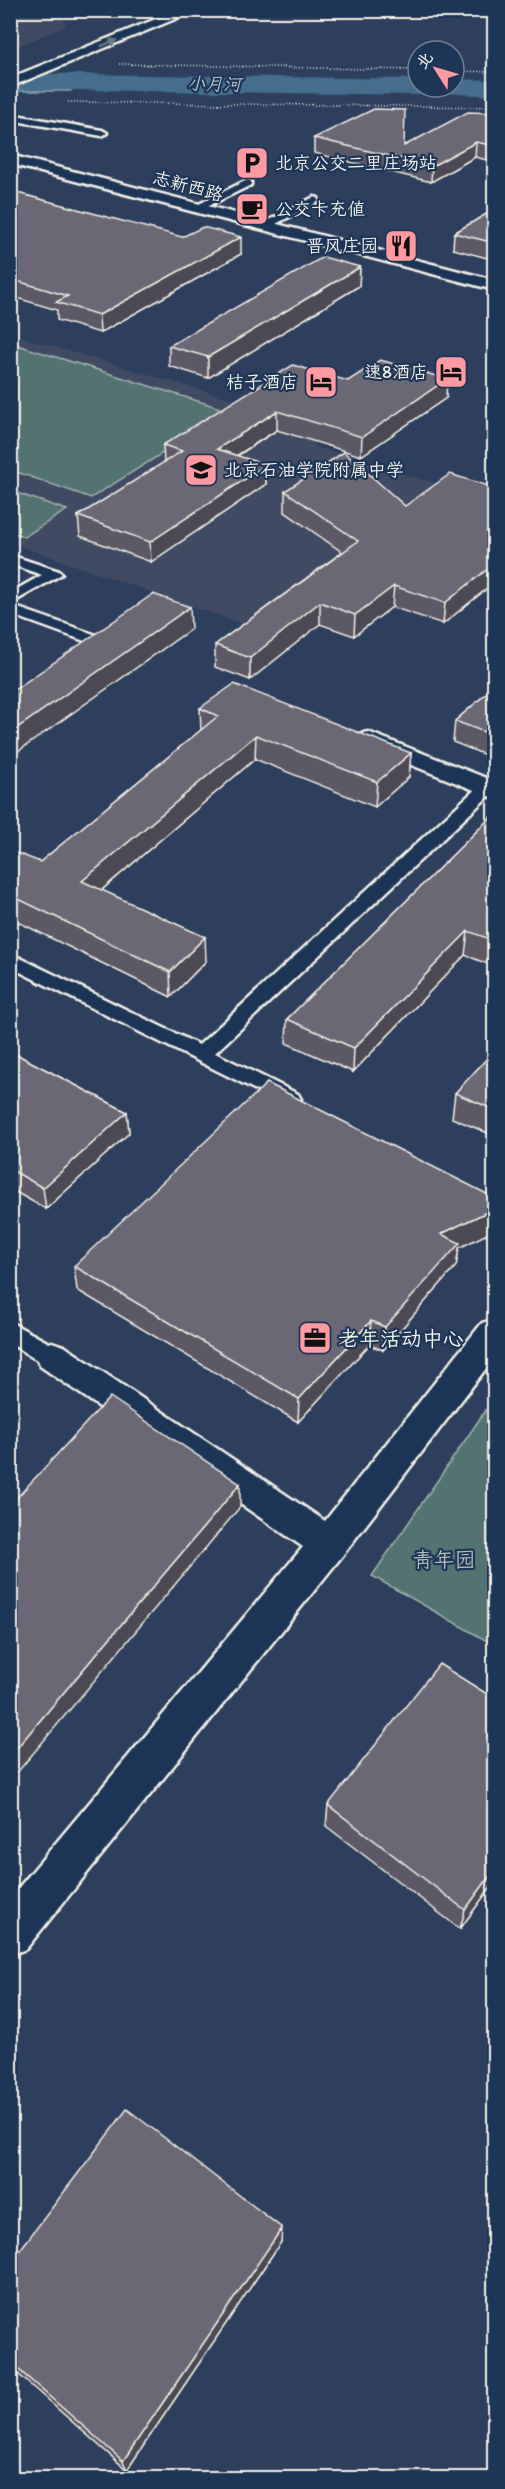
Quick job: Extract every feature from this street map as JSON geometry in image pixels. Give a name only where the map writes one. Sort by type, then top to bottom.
[{"type":"street","points":[[12,67],[153,10]]},
{"type":"street","points":[[10,83],[191,10]]},
{"type":"street","name":"志新西路","points":[[10,159],[495,285]]},
{"type":"street","points":[[345,730],[491,789]]},
{"type":"street","points":[[10,1933],[329,1545],[495,1333]]},
{"type":"street","points":[[52,1356],[329,1545]]},
{"type":"lane","points":[[10,117],[102,133]]},
{"type":"lane","points":[[196,208],[247,183]]},
{"type":"lane","points":[[264,226],[314,200]]},
{"type":"lane","points":[[10,559],[54,574],[10,600]]},
{"type":"lane","points":[[10,609],[102,642],[75,661]]},
{"type":"lane","points":[[201,1054],[491,789]]},
{"type":"lane","points":[[10,959],[306,1106]]},
{"type":"lane","points":[[10,1331],[52,1356]]},
{"type":"path","points":[[112,64],[406,70]]},
{"type":"path","points":[[466,71],[495,72]]},
{"type":"path","points":[[58,102],[495,107]]},
{"type":"shaded area","points":[[11,10],[61,11],[66,26],[11,49]]},
{"type":"shaded area","points":[[10,79],[88,79],[70,91],[11,91]]},
{"type":"shaded area","name":"北京石油学院附属中学","points":[[11,334],[337,430],[313,446],[469,494],[277,636],[11,543]]},
{"type":"green space","points":[[11,343],[230,411],[91,498],[11,470]]},
{"type":"green space","points":[[11,491],[67,510],[24,537],[11,532]]},
{"type":"green space","name":"青年园","points":[[494,1398],[494,1645],[372,1576]]},
{"type":"building","points":[[374,109],[405,110],[404,146],[468,112],[495,113],[495,146],[476,142],[432,166],[314,138]]},
{"type":"building","points":[[10,191],[182,237],[203,227],[241,237],[99,315],[56,302],[68,296],[10,279]]},
{"type":"building","points":[[495,209],[495,243],[454,233]]},
{"type":"building","points":[[323,257],[360,267],[208,357],[169,346]]},
{"type":"building","points":[[380,360],[447,379],[362,437],[277,411],[217,449],[266,465],[150,542],[78,516],[182,451],[163,445],[293,365],[348,381]]},
{"type":"building","points":[[344,452],[405,506],[450,474],[495,488],[495,563],[445,603],[394,586],[355,615],[320,602],[250,658],[215,645],[358,541],[285,491]]},
{"type":"building","points":[[153,594],[190,607],[10,733],[10,693]]},
{"type":"building","points":[[234,684],[411,753],[377,782],[256,735],[82,881],[205,937],[170,972],[10,895],[10,857],[17,853],[40,862],[218,716],[200,708]]},
{"type":"building","points":[[495,686],[495,736],[455,721]]},
{"type":"building","points":[[495,813],[495,941],[468,931],[354,1048],[287,1019]]},
{"type":"building","points":[[495,1050],[495,1110],[455,1093]]},
{"type":"building","points":[[10,1051],[127,1112],[43,1188],[10,1169]]},
{"type":"building","points":[[267,1083],[495,1198],[495,1208],[441,1234],[460,1243],[385,1327],[371,1321],[299,1399],[74,1266]]},
{"type":"building","points":[[110,1397],[240,1484],[10,1756],[10,1505]]},
{"type":"building","points":[[439,1664],[495,1699],[495,1869],[465,1910],[328,1805]]},
{"type":"building","points":[[127,2109],[282,2228],[123,2461],[10,2362],[10,2263]]},
{"type":"waterway","name":"小月河","points":[[10,81],[406,87]]},
{"type":"waterway","name":"小月河","points":[[466,87],[494,88]]},
{"type":"place","name":"北京公交二里庄场站","points":[[252,163]]},
{"type":"place","name":"公交卡充值","points":[[252,209]]},
{"type":"place","name":"晋风庄园","points":[[401,246]]},
{"type":"place","name":"速8酒店","points":[[451,372]]},
{"type":"place","name":"桔子酒店","points":[[321,382]]},
{"type":"place","name":"北京石油学院附属中学","points":[[201,470]]},
{"type":"place","name":"老年活动中心","points":[[315,1338]]}]
